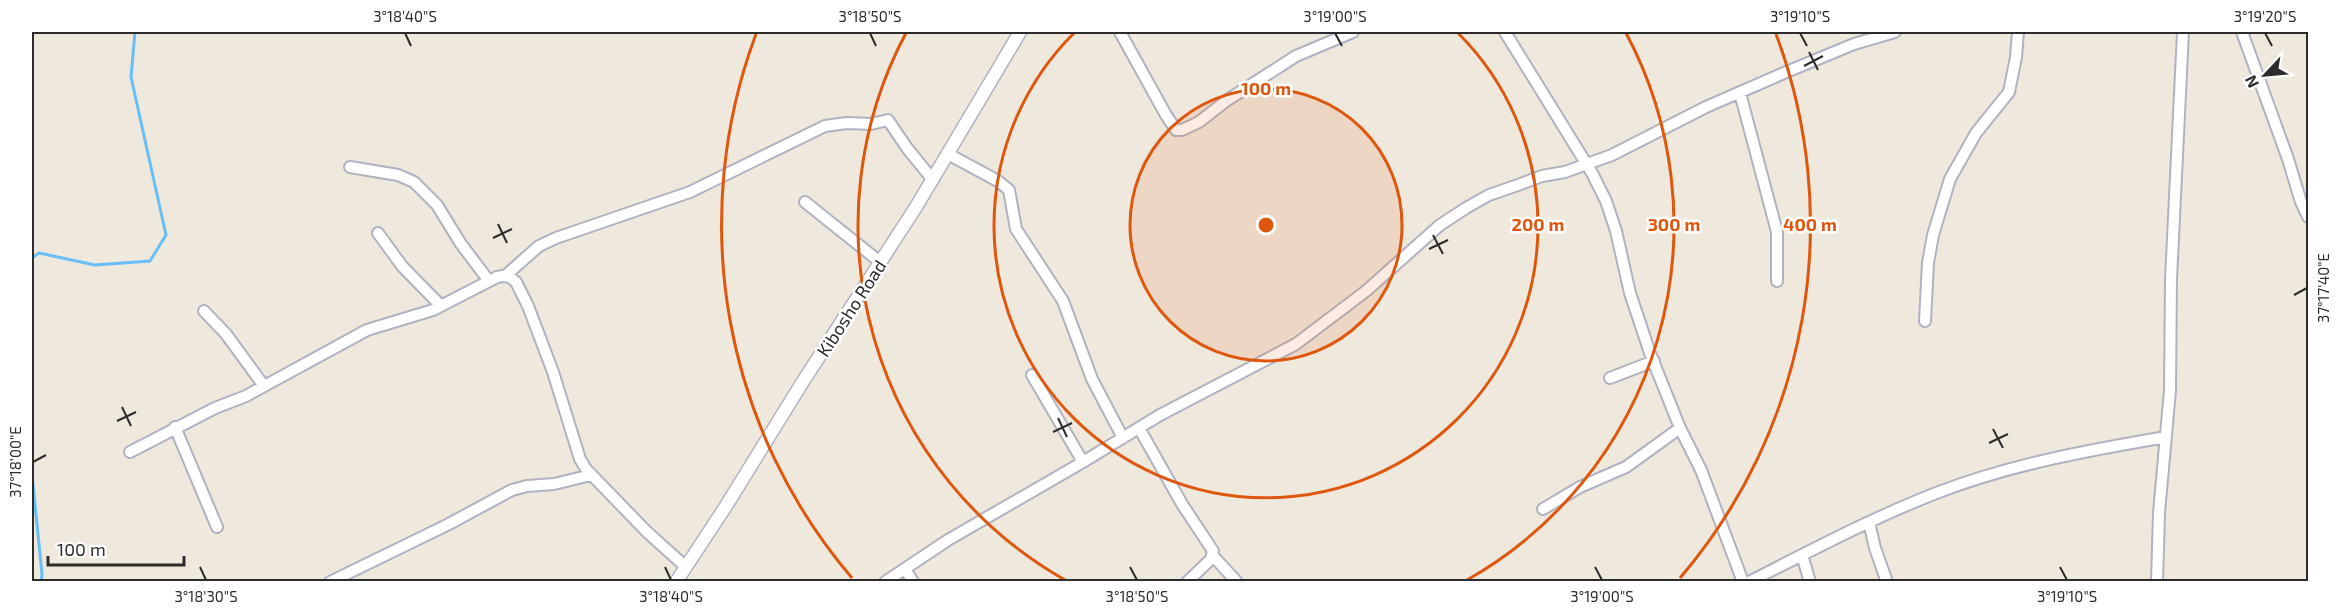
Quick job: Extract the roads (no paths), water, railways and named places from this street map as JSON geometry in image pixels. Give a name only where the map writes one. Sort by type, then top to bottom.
[{"type":"street","name":"Kibosho Road","points":[[676,582],[933,180],[1020,32]]},
{"type":"street","points":[[1120,32],[1166,115],[1176,130],[1182,130],[1200,122],[1226,101],[1296,56],[1353,32]]},
{"type":"street","points":[[1505,32],[1586,165],[1611,215],[1630,293],[1653,361],[1680,428],[1701,470],[1743,582]]},
{"type":"street","points":[[885,582],[948,540],[1160,415],[1296,344],[1366,291],[1440,225],[1489,195],[1586,165],[1825,56],[1895,32]]},
{"type":"street","points":[[1925,321],[1928,263],[1933,235],[1950,179],[1976,133],[2009,92],[2018,32]]},
{"type":"street","points":[[2157,582],[2159,513],[2170,390],[2171,279],[2183,32]]},
{"type":"street","points":[[2242,32],[2308,217]]},
{"type":"street","points":[[1740,93],[1777,232],[1777,281]]},
{"type":"street","points":[[130,452],[175,427],[264,386],[367,330],[396,320],[417,316],[489,281],[506,276],[539,246],[556,238],[690,192],[825,126],[847,123],[871,124],[888,120],[933,180]]},
{"type":"street","points":[[948,154],[998,181],[1009,190],[1016,229],[1052,280],[1063,301],[1092,379],[1123,438]]},
{"type":"street","points":[[350,167],[398,175],[414,182],[437,205],[461,244],[489,281]]},
{"type":"street","points":[[805,202],[880,262]]},
{"type":"street","points":[[378,233],[402,266],[441,306]]},
{"type":"street","points":[[506,276],[516,282],[528,306],[553,372],[578,453],[591,475],[610,492],[646,532],[686,567]]},
{"type":"street","points":[[204,311],[226,334],[264,386]]},
{"type":"street","points":[[1610,378],[1653,361]]},
{"type":"street","points":[[1032,375],[1083,462]]},
{"type":"street","points":[[175,427],[217,527]]},
{"type":"street","points":[[1139,428],[1182,504],[1210,545],[1213,556],[1237,582]]},
{"type":"street","points":[[1543,509],[1594,480],[1617,471],[1680,428]]},
{"type":"street","points":[[1749,582],[1869,522],[1941,491],[2002,472],[2079,453],[2166,437]]},
{"type":"street","points":[[332,581],[447,525],[512,490],[554,484],[591,475]]},
{"type":"street","points":[[1869,522],[1887,582]]},
{"type":"street","points":[[1802,555],[1810,582]]},
{"type":"street","points":[[1187,582],[1213,556]]},
{"type":"street","points":[[904,569],[913,582]]},
{"type":"waterway","points":[[32,258],[39,253],[95,265],[150,261],[166,235],[131,77],[135,32]]},
{"type":"waterway","points":[[32,475],[41,582]]}]
